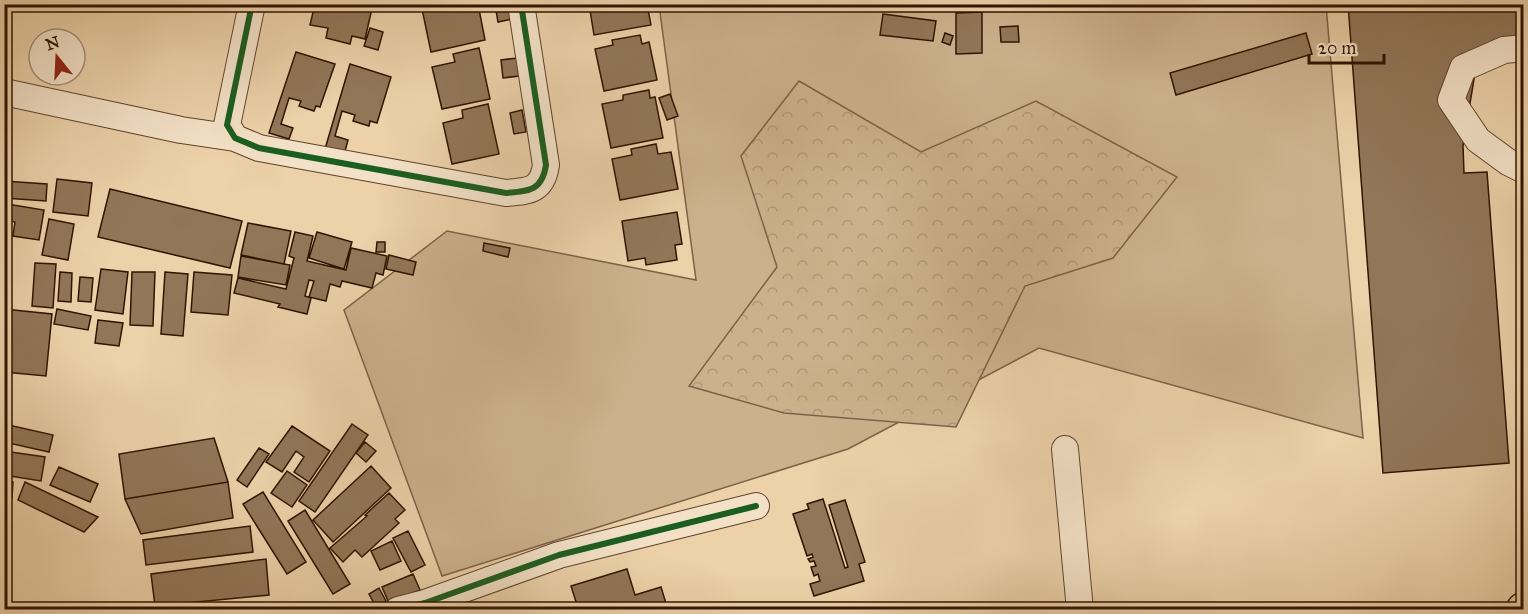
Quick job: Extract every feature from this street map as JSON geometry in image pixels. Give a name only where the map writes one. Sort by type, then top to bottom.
[{"type":"street","points":[[235,138],[227,125],[252,4]]},
{"type":"street","points":[[4,92],[182,130],[235,138],[259,148],[506,192],[526,191],[544,179],[546,165],[521,4]]},
{"type":"street","points":[[1524,48],[1504,50],[1463,68],[1450,100],[1478,140],[1508,162],[1524,170]]},
{"type":"street","points":[[1065,448],[1080,609]]},
{"type":"street","points":[[398,609],[425,603],[559,555],[756,506]]},
{"type":"green space","points":[[659,5],[1326,5],[1363,438],[1039,348],[848,449],[442,576],[344,310],[447,231],[696,280]]},
{"type":"green space","points":[[799,81],[921,152],[1036,101],[1177,177],[1113,258],[1025,286],[956,427],[784,413],[689,386],[777,267],[741,156]]},
{"type":"building","points":[[315,4],[373,4],[365,39],[352,36],[350,44],[326,38],[328,28],[310,25]]},
{"type":"building","points":[[444,4],[478,4],[485,40],[431,52],[422,9]]},
{"type":"building","points":[[495,4],[510,4],[513,19],[498,22]]},
{"type":"building","points":[[589,4],[647,4],[651,25],[594,35]]},
{"type":"building","points":[[1348,4],[1524,4],[1524,48],[1477,61],[1463,146],[1464,173],[1487,172],[1509,463],[1383,473]]},
{"type":"building","points":[[982,12],[982,53],[956,54],[956,13]]},
{"type":"building","points":[[883,14],[936,21],[933,41],[880,35]]},
{"type":"building","points":[[1018,26],[1019,42],[1001,42],[1000,27]]},
{"type":"building","points":[[370,28],[383,32],[378,50],[364,46]]},
{"type":"building","points":[[945,33],[953,36],[950,45],[942,42]]},
{"type":"building","points":[[1306,33],[1312,54],[1176,95],[1170,73]]},
{"type":"building","points":[[640,35],[642,44],[649,42],[657,80],[604,91],[595,49],[613,45],[612,40]]},
{"type":"building","points":[[479,48],[490,99],[442,109],[432,67],[455,62],[453,54]]},
{"type":"building","points":[[296,52],[335,64],[320,107],[316,106],[314,111],[299,106],[301,101],[289,98],[281,124],[293,128],[289,139],[269,133]]},
{"type":"building","points":[[517,58],[519,76],[503,78],[501,60]]},
{"type":"building","points":[[350,64],[391,77],[377,123],[370,121],[369,126],[353,121],[355,115],[342,111],[335,136],[348,140],[344,155],[325,149]]},
{"type":"building","points":[[649,90],[650,98],[655,97],[663,138],[611,148],[602,104],[623,100],[623,95]]},
{"type":"building","points":[[670,94],[678,116],[667,120],[659,98]]},
{"type":"building","points":[[488,104],[499,154],[452,164],[443,123],[463,118],[462,110]]},
{"type":"building","points":[[522,110],[526,132],[514,134],[510,113]]},
{"type":"building","points":[[656,144],[658,154],[671,152],[678,189],[620,200],[612,159],[632,155],[631,149]]},
{"type":"building","points":[[57,179],[92,183],[88,216],[53,212]]},
{"type":"building","points":[[4,181],[47,184],[46,201],[4,198]]},
{"type":"building","points":[[110,189],[242,221],[230,268],[98,237]]},
{"type":"building","points":[[7,204],[44,210],[39,240],[13,236],[15,222],[4,220]]},
{"type":"building","points":[[677,212],[682,244],[675,245],[677,260],[646,265],[645,258],[628,261],[622,221]]},
{"type":"building","points":[[49,219],[74,224],[68,260],[42,255]]},
{"type":"building","points":[[248,223],[291,231],[284,264],[241,255]]},
{"type":"building","points":[[295,232],[313,236],[307,261],[346,270],[351,248],[387,256],[383,275],[376,273],[372,288],[342,281],[340,287],[330,284],[326,301],[309,297],[314,281],[309,280],[305,296],[311,298],[307,314],[278,307],[280,304],[234,293],[238,278],[286,289],[294,258],[289,256]]},
{"type":"building","points":[[317,232],[352,242],[344,269],[309,258]]},
{"type":"building","points":[[377,242],[385,242],[385,252],[376,252]]},
{"type":"building","points":[[484,243],[510,248],[508,257],[483,251]]},
{"type":"building","points":[[389,255],[416,262],[413,275],[386,269]]},
{"type":"building","points":[[241,256],[290,265],[286,285],[238,277]]},
{"type":"building","points":[[4,258],[9,258],[7,297],[4,297]]},
{"type":"building","points":[[35,263],[56,264],[53,308],[32,306]]},
{"type":"building","points":[[101,269],[128,272],[123,314],[95,310]]},
{"type":"building","points":[[60,272],[72,273],[71,302],[58,301]]},
{"type":"building","points":[[132,272],[155,272],[153,326],[130,325]]},
{"type":"building","points":[[165,272],[188,274],[183,336],[161,334]]},
{"type":"building","points":[[194,272],[232,275],[228,315],[191,312]]},
{"type":"building","points":[[80,277],[93,278],[91,302],[78,301]]},
{"type":"building","points":[[4,309],[52,314],[46,376],[4,372]]},
{"type":"building","points":[[57,309],[91,316],[88,330],[54,324]]},
{"type":"building","points":[[98,320],[123,323],[119,346],[95,343]]},
{"type":"building","points":[[4,424],[53,435],[49,452],[4,442]]},
{"type":"building","points":[[352,424],[368,435],[315,512],[299,501]]},
{"type":"building","points":[[292,426],[330,451],[309,482],[294,472],[304,457],[296,451],[282,472],[266,462]]},
{"type":"building","points":[[214,438],[228,482],[125,499],[119,454]]},
{"type":"building","points":[[365,442],[376,451],[366,462],[356,453]]},
{"type":"building","points":[[259,448],[269,454],[247,487],[237,480]]},
{"type":"building","points":[[4,451],[45,457],[41,481],[4,475]]},
{"type":"building","points":[[371,466],[391,488],[333,542],[313,520]]},
{"type":"building","points":[[59,467],[98,484],[90,502],[50,485]]},
{"type":"building","points":[[287,471],[307,485],[292,507],[271,493]]},
{"type":"building","points":[[4,481],[13,482],[12,498],[4,497]]},
{"type":"building","points":[[25,482],[98,517],[84,532],[18,500]]},
{"type":"building","points":[[228,482],[233,518],[141,534],[125,499]]},
{"type":"building","points":[[263,492],[306,562],[287,574],[243,504]]},
{"type":"building","points":[[389,493],[405,510],[395,519],[399,523],[362,557],[355,550],[343,562],[330,548],[367,516],[365,515]]},
{"type":"building","points":[[823,499],[845,568],[848,567],[829,505],[845,500],[865,562],[859,564],[864,581],[814,596],[810,584],[820,581],[818,574],[814,576],[811,567],[816,566],[814,561],[810,562],[808,559],[813,557],[812,554],[807,556],[793,514],[809,509],[807,504]]},
{"type":"building","points":[[305,510],[350,584],[333,594],[288,521]]},
{"type":"building","points":[[250,526],[253,552],[146,565],[143,540]]},
{"type":"building","points":[[408,531],[425,565],[411,572],[393,538]]},
{"type":"building","points":[[392,541],[401,561],[380,570],[371,551]]},
{"type":"building","points":[[266,559],[269,595],[155,606],[151,574]]},
{"type":"building","points":[[627,569],[635,595],[661,587],[668,610],[573,610],[578,608],[571,586]]},
{"type":"building","points":[[413,574],[420,590],[389,603],[382,587]]},
{"type":"building","points":[[379,588],[386,601],[376,607],[369,594]]},
{"type":"cycle path","points":[[252,4],[227,125],[235,138],[259,148],[506,193],[528,190],[538,185],[546,165],[521,4]]},
{"type":"cycle path","points":[[398,610],[425,603],[559,555],[756,506]]}]
